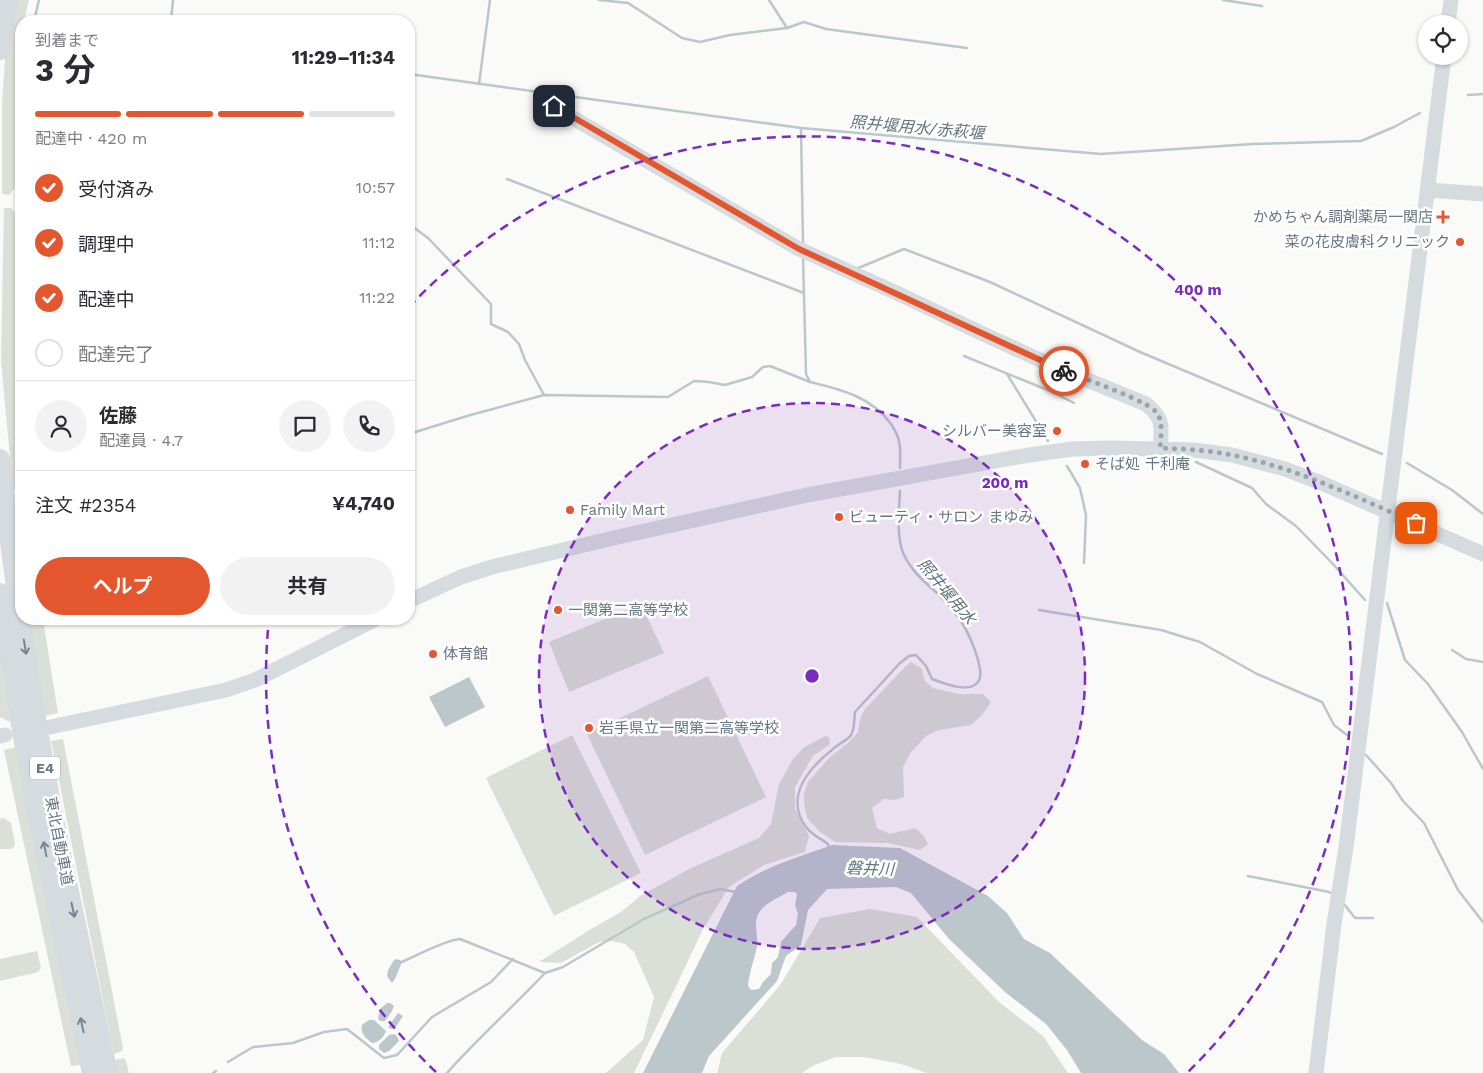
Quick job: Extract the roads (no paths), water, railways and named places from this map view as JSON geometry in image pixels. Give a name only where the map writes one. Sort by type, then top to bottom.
[{"type":"highway","points":[[0,50],[8,0]]},
{"type":"highway","name":"東北自動車道","points":[[0,459],[15,582]]},
{"type":"highway","name":"東北自動車道","points":[[0,593],[24,745],[92,1073]]},
{"type":"highway","name":"東北自動車道","points":[[21,625],[62,858],[108,1073]]},
{"type":"street","points":[[1449,15],[1451,0]]},
{"type":"street","points":[[1316,1073],[1443,65]]},
{"type":"street","points":[[542,100],[799,249],[1028,355],[1146,404],[1157,413],[1161,424],[1160,448]]},
{"type":"street","points":[[1428,190],[1483,194]]},
{"type":"street","points":[[415,598],[460,577],[492,567],[609,539],[807,495],[1073,449],[1160,448],[1232,455],[1285,469],[1387,511],[1483,554]]},
{"type":"street","points":[[50,727],[226,690],[255,680],[364,625]]},
{"type":"water","points":[[469,677],[485,707],[445,727],[429,697]]},
{"type":"water","name":"磐井川","points":[[832,845],[900,848],[988,896],[1007,913],[1024,939],[1050,953],[1142,1040],[1164,1054],[1179,1073],[1081,1073],[1067,1050],[1046,1024],[1005,992],[949,939],[911,893],[896,887],[827,889],[808,910],[801,945],[786,956],[777,981],[709,1056],[702,1073],[643,1073],[737,886],[771,867]],"holes":[[[788,892],[795,892],[797,894],[795,905],[798,914],[796,925],[781,942],[778,957],[772,963],[771,974],[759,989],[751,990],[748,986],[757,947],[756,924],[759,913],[772,901]]]},
{"type":"water","points":[[397,959],[402,962],[392,983],[387,976],[388,970],[394,960]]},
{"type":"water","points":[[387,1003],[394,1006],[385,1021],[381,1021],[378,1019],[380,1009]]},
{"type":"water","points":[[398,1013],[403,1016],[395,1028],[391,1029],[388,1027]]},
{"type":"water","points":[[369,1020],[374,1020],[386,1031],[374,1043],[362,1031],[362,1025]]},
{"type":"water","points":[[394,1034],[399,1041],[389,1051],[384,1053],[379,1049],[379,1045],[389,1035]]},
{"type":"waterway","points":[[35,15],[39,0]]},
{"type":"waterway","points":[[172,15],[173,0]]},
{"type":"waterway","points":[[479,84],[490,0]]},
{"type":"waterway","points":[[599,0],[628,3],[682,38],[700,42],[730,35],[787,28],[804,22],[826,29],[967,48]]},
{"type":"waterway","points":[[769,0],[787,28]]},
{"type":"waterway","points":[[1223,0],[1262,6]]},
{"type":"waterway","name":"照井堰用水/赤萩堰","points":[[415,75],[801,128],[1101,154],[1253,144],[1361,141],[1394,127],[1420,113]]},
{"type":"waterway","name":"照井堰用水/赤萩堰","points":[[1468,95],[1483,94]]},
{"type":"waterway","name":"照井堰用水","points":[[801,128],[803,244]]},
{"type":"waterway","points":[[507,179],[804,293]]},
{"type":"waterway","points":[[415,228],[428,238],[491,304],[491,324],[508,332],[519,344],[525,360],[544,395]]},
{"type":"waterway","points":[[856,269],[904,249],[990,282],[1140,352],[1382,454]]},
{"type":"waterway","name":"照井堰用水","points":[[803,257],[806,374],[810,382],[844,391],[875,407],[896,432],[900,451],[900,468]]},
{"type":"waterway","points":[[964,356],[1050,391],[1074,403]]},
{"type":"waterway","points":[[415,432],[544,395],[668,397],[694,381],[725,385],[752,377],[763,367],[770,366],[810,382]]},
{"type":"waterway","points":[[1007,374],[1048,441]]},
{"type":"waterway","points":[[1196,462],[1252,488],[1266,504],[1296,526],[1365,600]]},
{"type":"waterway","points":[[1407,463],[1452,490],[1483,514]]},
{"type":"waterway","points":[[1067,466],[1080,488],[1086,515],[1084,563]]},
{"type":"waterway","name":"照井堰用水","points":[[829,849],[828,844],[806,827],[800,816],[799,794],[808,774],[835,747],[851,735],[855,712],[900,663],[909,656],[916,655],[926,666],[932,679],[949,685],[969,687],[978,682],[980,676],[980,668],[975,650],[963,624],[946,602],[915,572],[904,555],[899,532],[900,491]]},
{"type":"waterway","points":[[1387,603],[1405,660],[1428,684],[1462,732],[1483,769]]},
{"type":"waterway","points":[[1039,610],[1161,630],[1200,642],[1257,674],[1322,702],[1334,725],[1347,735]]},
{"type":"waterway","points":[[1452,650],[1466,659],[1483,662]]},
{"type":"waterway","points":[[1366,755],[1391,783],[1403,801],[1424,823],[1458,890],[1483,922]]},
{"type":"waterway","points":[[1248,876],[1329,892],[1334,895]]},
{"type":"waterway","points":[[402,962],[439,945],[460,939],[545,973],[563,967],[644,919],[700,894],[721,889],[735,892]]},
{"type":"waterway","points":[[1344,904],[1355,918],[1373,918]]},
{"type":"waterway","points":[[228,1062],[253,1047],[293,1043],[324,1032],[347,1029],[384,1058],[397,1055],[432,1017],[491,982],[513,959]]},
{"type":"waterway","points":[[447,1073],[545,973]]},
{"type":"place","name":"かめちゃん調剤薬局一関店","points":[[1443,217]]},
{"type":"place","name":"菜の花皮膚科クリニック","points":[[1460,242]]},
{"type":"place","name":"シルバー美容室","points":[[1057,431]]},
{"type":"place","name":"そば処 千利庵","points":[[1085,464]]},
{"type":"place","name":"Family Mart","points":[[570,510]]},
{"type":"place","name":"ビューティ・サロン まゆみ","points":[[839,517]]},
{"type":"place","name":"一関第二高等学校","points":[[558,610]]},
{"type":"place","name":"体育館","points":[[433,654]]},
{"type":"place","name":"岩手県立一関第二高等学校","points":[[589,728]]}]
